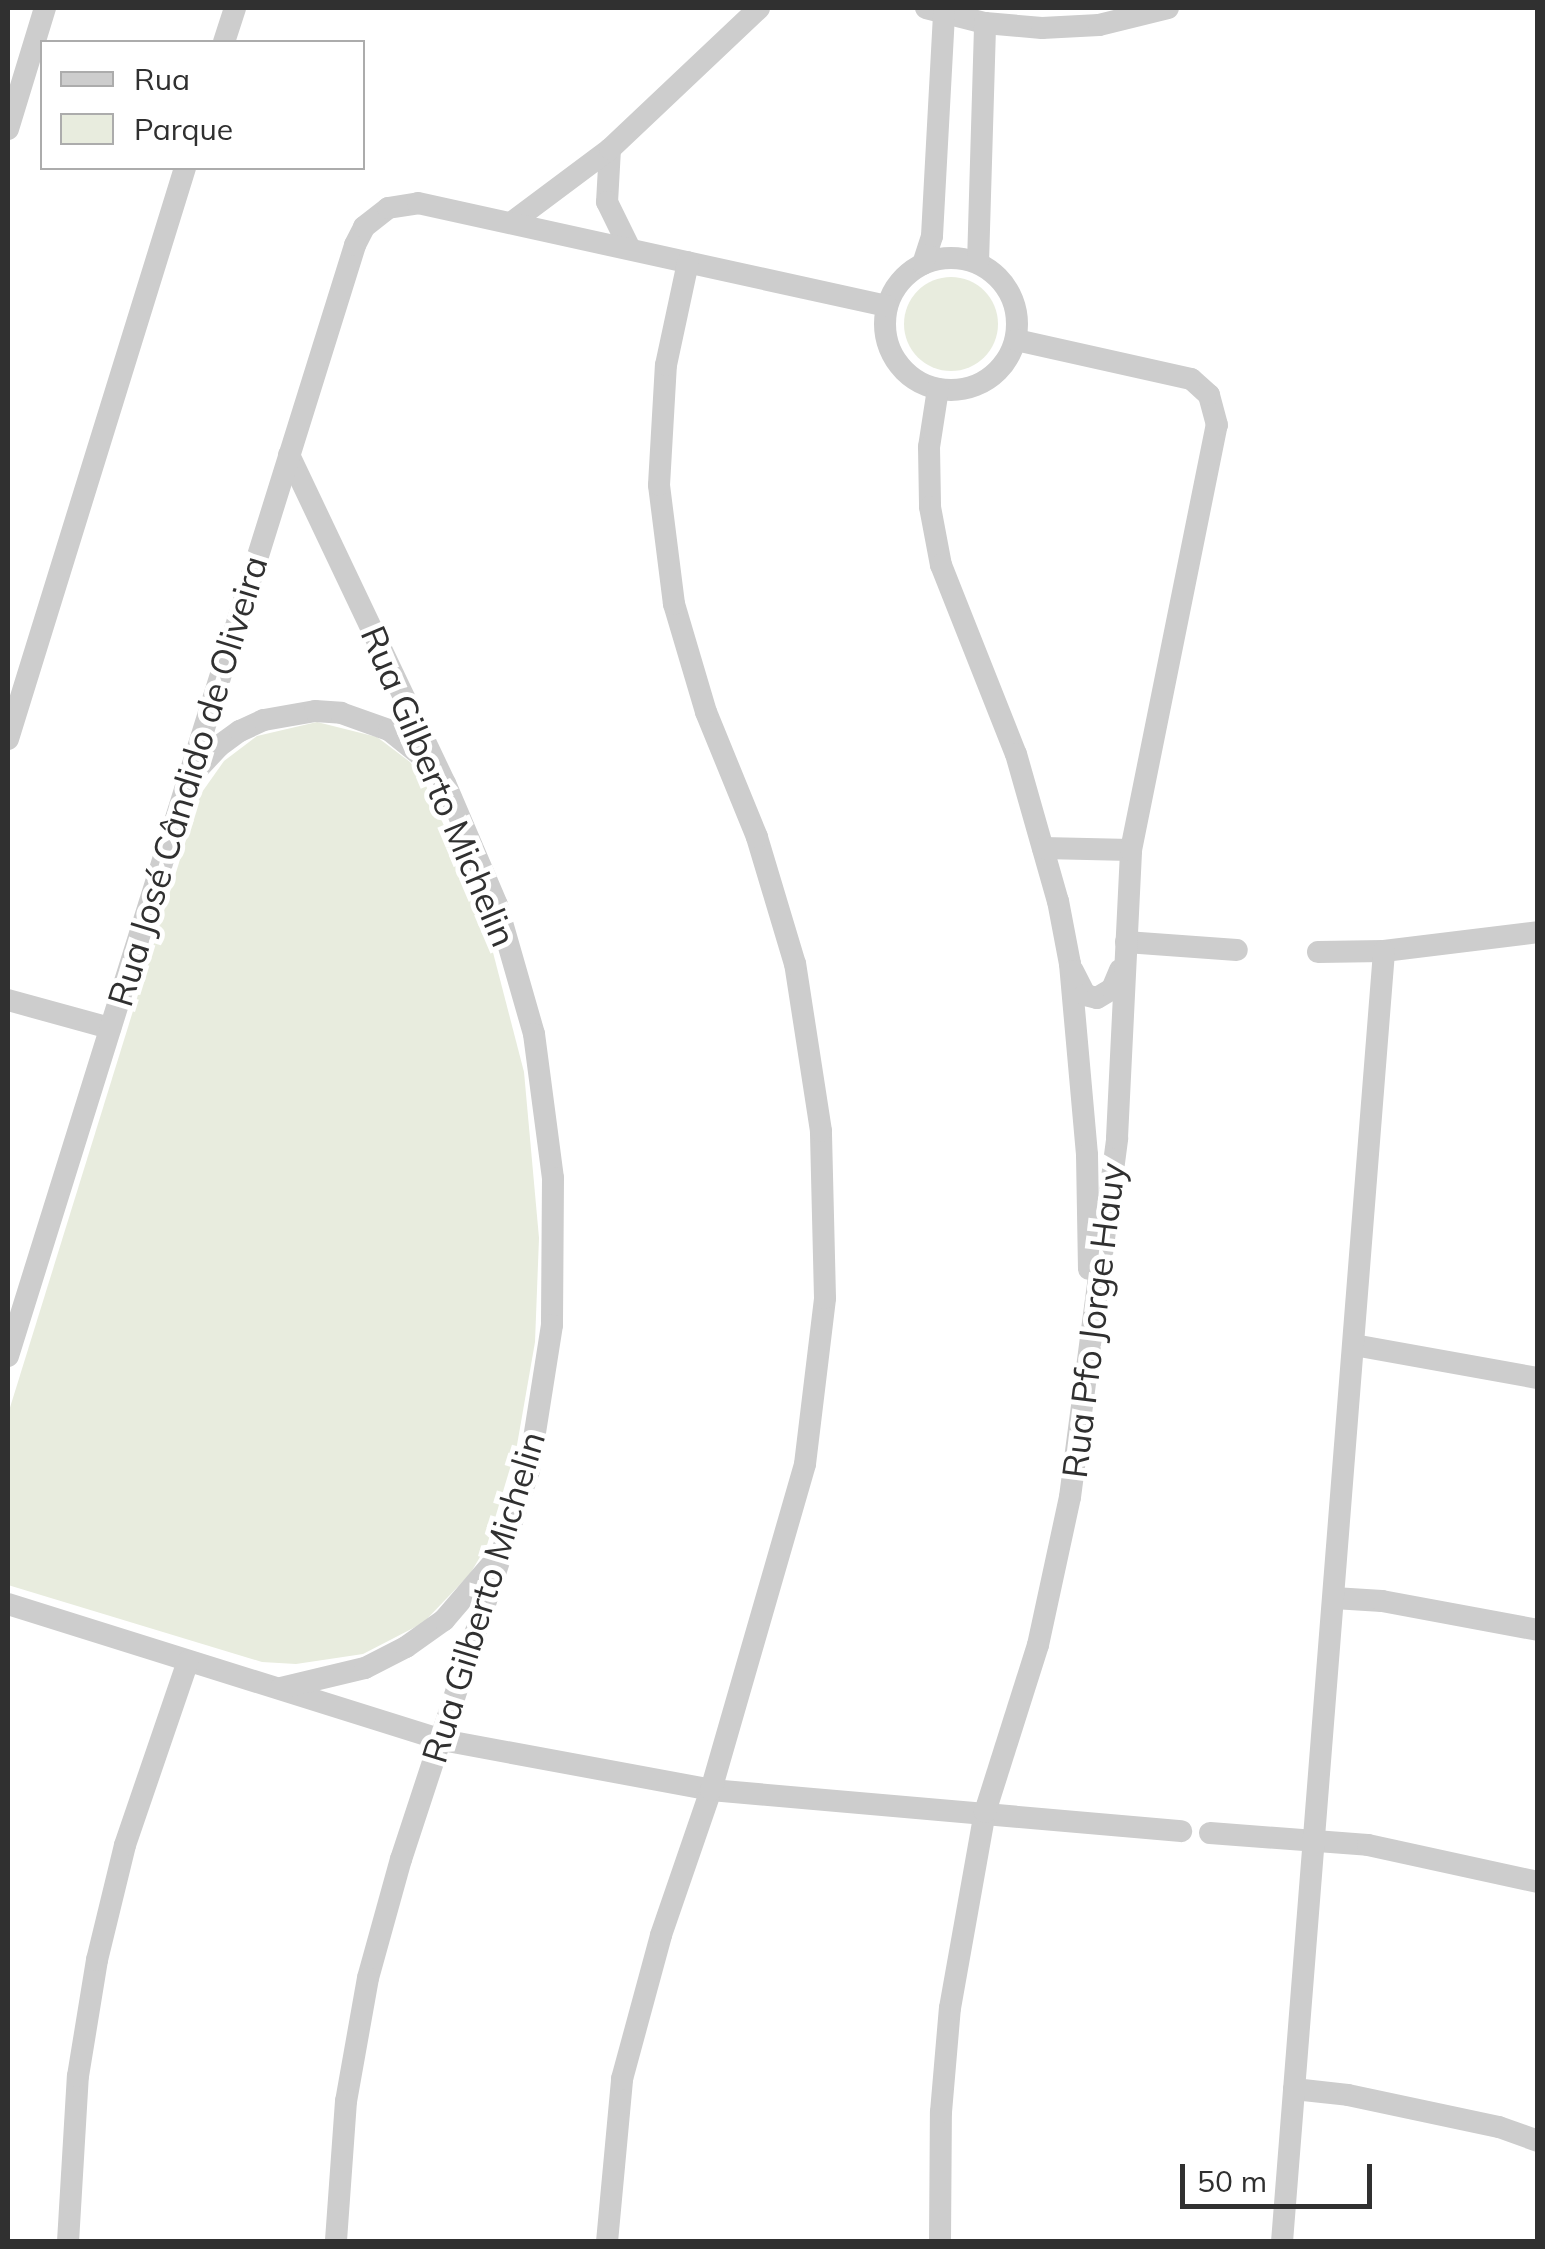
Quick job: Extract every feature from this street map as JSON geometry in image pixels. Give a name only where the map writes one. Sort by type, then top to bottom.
[{"type":"street","points":[[8,128],[45,8]]},
{"type":"street","points":[[225,40],[235,8]]},
{"type":"street","points":[[511,223],[610,149],[759,8]]},
{"type":"street","points":[[923,264],[932,236],[934,202],[935,11],[985,23],[1042,28],[1099,25],[1168,8]]},
{"type":"street","points":[[978,263],[985,23]]},
{"type":"street","points":[[937,128],[980,128]]},
{"type":"street","points":[[610,149],[607,202],[630,250]]},
{"type":"street","points":[[8,739],[184,170]]},
{"type":"street","name":"Rua José Cândido de Oliveira","points":[[8,1356],[354,245],[379,212],[418,202],[511,223]]},
{"type":"street","points":[[934,202],[978,204]]},
{"type":"street","points":[[511,223],[888,306]]},
{"type":"street","points":[[941,258],[978,263],[1007,286],[1018,322],[1016,340],[995,374],[978,385],[938,389],[921,383],[894,359],[885,324],[895,289],[923,264],[941,258]]},
{"type":"street","points":[[606,2242],[622,2079],[661,1936],[711,1790],[805,1464],[824,1280],[822,1132],[795,964],[757,838],[706,712],[674,604],[659,485],[666,365],[688,262]]},
{"type":"street","name":"Rua Pfo Jorge Hauy","points":[[940,2242],[941,2112],[950,2008],[985,1812],[1038,1645],[1070,1497],[1117,1138],[1130,850],[1217,425],[1209,395],[1184,376],[1016,340]]},
{"type":"street","points":[[938,389],[929,447],[930,506],[942,564],[1016,754],[1070,964],[1086,1155],[1091,1347]]},
{"type":"street","name":"Rua Gilberto Michelin","points":[[289,455],[445,783],[498,905],[534,1034],[554,1178],[552,1325],[528,1470],[401,1858],[368,1978],[346,2101],[336,2242]]},
{"type":"street","points":[[186,785],[219,746],[240,731],[277,716],[315,711],[340,712],[390,730],[430,762],[445,783]]},
{"type":"street","points":[[1043,848],[1130,850]]},
{"type":"street","points":[[1318,952],[1384,951],[1538,932]]},
{"type":"street","points":[[1070,964],[1086,996],[1100,997],[1116,983],[1126,942],[1237,950]]},
{"type":"street","points":[[1282,2242],[1384,951]]},
{"type":"street","points":[[8,1000],[110,1028]]},
{"type":"street","points":[[1354,1345],[1538,1378]]},
{"type":"street","points":[[276,1688],[321,1682],[365,1668],[406,1647],[466,1598],[503,1550]]},
{"type":"street","points":[[1334,1598],[1382,1601],[1538,1630]]},
{"type":"street","points":[[8,1604],[442,1740],[711,1790],[1181,1831]]},
{"type":"street","points":[[68,2242],[78,2076],[97,1960],[125,1845],[188,1661]]},
{"type":"street","points":[[1210,1833],[1314,1838],[1538,1882]]},
{"type":"street","points":[[1294,2089],[1386,2103],[1498,2128],[1538,2142]]},
{"type":"green space","points":[[951,277],[969,281],[984,291],[994,306],[998,324],[994,342],[984,357],[969,367],[951,371],[933,367],[918,357],[908,342],[904,324],[908,306],[918,291],[933,281]]},
{"type":"green space","points":[[317,722],[377,737],[410,762],[423,779],[482,910],[524,1072],[539,1238],[535,1342],[517,1445],[487,1545],[470,1574],[423,1623],[363,1654],[296,1664],[262,1662],[8,1585],[8,1414],[200,795],[224,761],[257,736]]}]
